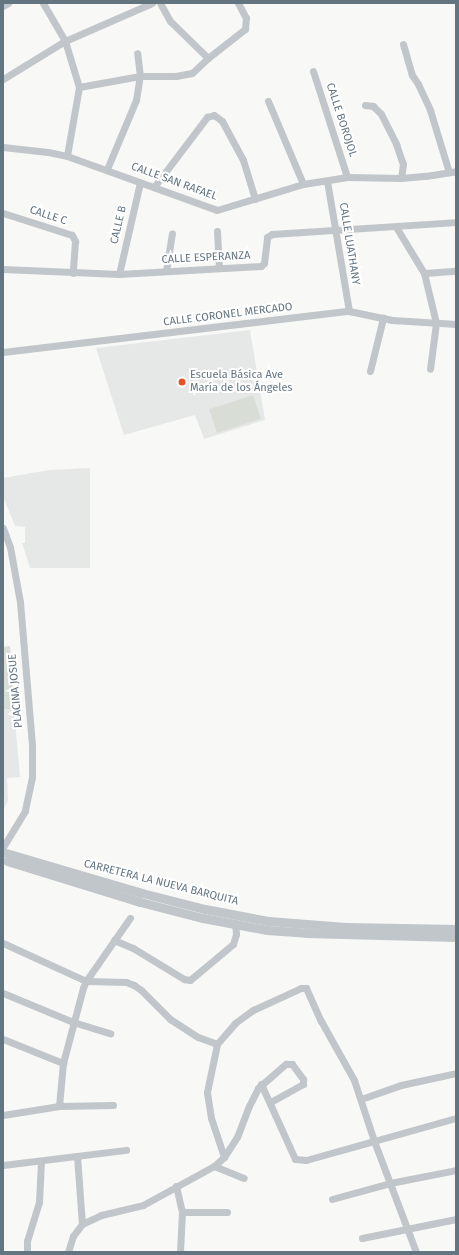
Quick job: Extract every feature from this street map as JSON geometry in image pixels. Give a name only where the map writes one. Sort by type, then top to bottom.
[{"type":"street","points":[[3,6],[8,3]]},
{"type":"street","points":[[43,3],[65,42],[79,87],[67,156]]},
{"type":"street","points":[[3,79],[65,42],[152,3]]},
{"type":"street","points":[[160,3],[170,21],[208,58]]},
{"type":"street","points":[[79,87],[140,76],[176,76],[192,73],[208,58],[245,29],[246,18],[238,3]]},
{"type":"street","points":[[403,44],[412,75],[418,84],[430,110],[453,171]]},
{"type":"street","points":[[106,170],[136,100],[140,76],[137,53]]},
{"type":"street","name":"CALLE BOROJOL","points":[[313,71],[347,177]]},
{"type":"street","points":[[268,101],[303,184]]},
{"type":"street","points":[[365,105],[373,106],[381,114],[396,144],[403,164],[401,178]]},
{"type":"street","points":[[154,187],[207,117],[214,115],[222,121],[243,160],[255,199]]},
{"type":"street","name":"CALLE SAN RAFAEL","points":[[3,147],[67,156],[216,210],[303,184],[347,177],[401,178],[453,171]]},
{"type":"street","name":"CALLE LUATHANY","points":[[327,181],[349,311]]},
{"type":"street","name":"CALLE B","points":[[119,274],[140,182]]},
{"type":"street","name":"CALLE C","points":[[3,213],[72,235],[75,241],[73,273]]},
{"type":"street","name":"CALLE ESPERANZA","points":[[3,269],[119,274],[263,265],[267,237],[272,234],[456,222]]},
{"type":"street","points":[[396,227],[424,273],[436,323],[430,370]]},
{"type":"street","points":[[217,232],[219,268]]},
{"type":"street","points":[[166,271],[172,233]]},
{"type":"street","points":[[424,273],[456,271]]},
{"type":"street","name":"CALLE CORONEL MERCADO","points":[[3,352],[349,311],[383,318],[456,324]]},
{"type":"street","points":[[370,371],[383,318]]},
{"type":"street","name":"PLACINA JOSUE","points":[[3,528],[10,547],[20,602],[32,744],[32,777],[25,811],[4,855]]},
{"type":"street","name":"CARRETERA LA NUEVA BARQUITA","points":[[4,855],[140,902],[235,923],[345,931],[456,936]]},
{"type":"street","name":"CARRETERA LA NUEVA BARQUITA","points":[[4,855],[142,893],[268,925]]},
{"type":"street","points":[[58,1106],[63,1063],[73,1022],[86,981],[130,918]]},
{"type":"street","points":[[114,940],[133,948],[184,979],[190,980],[233,944],[236,934],[235,923]]},
{"type":"street","name":"CARRETERA LA NUEVA BARQUITA","points":[[345,931],[456,930]]},
{"type":"street","points":[[3,943],[86,981],[126,982],[134,985],[170,1019],[198,1036],[217,1044]]},
{"type":"street","points":[[224,1157],[211,1118],[207,1092],[217,1044],[235,1023],[253,1010],[301,988],[306,988],[318,1016],[354,1080],[374,1141],[416,1252]]},
{"type":"street","points":[[3,993],[73,1022],[110,1033]]},
{"type":"street","points":[[3,1039],[63,1063]]},
{"type":"street","points":[[68,1252],[73,1236],[82,1224],[101,1215],[143,1205],[214,1166],[224,1157],[238,1137],[249,1106],[261,1084],[286,1064],[290,1064],[303,1079],[303,1084],[270,1102]]},
{"type":"street","points":[[361,1099],[401,1085],[456,1073]]},
{"type":"street","points":[[261,1084],[292,1154],[298,1160],[306,1160],[456,1118]]},
{"type":"street","points":[[3,1115],[58,1106],[113,1105]]},
{"type":"street","points":[[3,1165],[126,1150]]},
{"type":"street","points":[[77,1156],[82,1224]]},
{"type":"street","points":[[27,1252],[27,1241],[39,1202],[41,1161]]},
{"type":"street","points":[[214,1166],[244,1178]]},
{"type":"street","points":[[332,1199],[390,1183],[456,1170]]},
{"type":"street","points":[[176,1186],[182,1212],[180,1252]]},
{"type":"street","points":[[182,1212],[227,1212]]},
{"type":"street","points":[[362,1238],[408,1230],[456,1219]]},
{"type":"shaded area","name":"Escuela Básica Ave María de los Ángeles","points":[[250,330],[265,420],[204,439],[195,415],[124,435],[96,348]]},
{"type":"shaded area","points":[[253,395],[261,419],[217,433],[209,409]]},
{"type":"shaded area","points":[[90,468],[90,568],[30,568],[22,543],[25,543],[25,527],[15,526],[3,496],[3,478],[49,470]]},
{"type":"shaded area","points":[[10,646],[14,709],[3,709],[3,647]]},
{"type":"shaded area","points":[[3,709],[14,709],[20,777],[7,778],[8,801],[3,810]]},
{"type":"place","name":"Escuela Básica Ave María de los Ángeles","points":[[182,382]]}]
